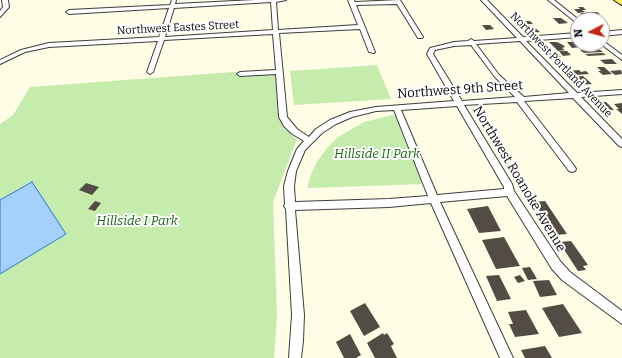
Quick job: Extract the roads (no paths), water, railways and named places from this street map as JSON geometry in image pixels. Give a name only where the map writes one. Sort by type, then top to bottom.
[{"type":"main road","points":[[617,0],[622,3]]},
{"type":"street","points":[[0,15],[6,7],[5,0]]},
{"type":"street","points":[[273,0],[283,117],[294,131],[308,140],[301,149],[292,171],[289,186],[289,206],[298,315],[295,358]]},
{"type":"street","points":[[69,12],[174,3],[283,0]]},
{"type":"street","name":"Northwest Portland Avenue","points":[[484,0],[622,144]]},
{"type":"street","points":[[551,0],[570,15]]},
{"type":"street","points":[[372,52],[352,2],[398,1],[420,37]]},
{"type":"street","points":[[150,72],[174,3]]},
{"type":"street","name":"Northwest Eastes Street","points":[[0,62],[23,51],[49,45],[361,27]]},
{"type":"street","points":[[610,33],[622,32]]},
{"type":"street","points":[[471,41],[570,35]]},
{"type":"street","points":[[471,41],[497,76],[520,98],[572,169]]},
{"type":"street","name":"Northwest Roanoke Avenue","points":[[471,41],[432,49],[430,54],[509,187],[509,192],[559,268],[566,276],[622,318]]},
{"type":"street","points":[[610,48],[622,58]]},
{"type":"street","points":[[240,74],[279,72]]},
{"type":"street","name":"Northwest 9th Street","points":[[308,140],[333,122],[350,115],[376,109],[574,94],[622,92]]},
{"type":"street","points":[[396,107],[434,199],[507,358]]},
{"type":"street","points":[[289,206],[389,203],[509,192]]},
{"type":"water","points":[[32,182],[66,234],[0,274],[0,200]]},
{"type":"park label","name":"Hillside II Park","points":[[377,154]]},
{"type":"park label","name":"Hillside I Park","points":[[137,221]]}]
